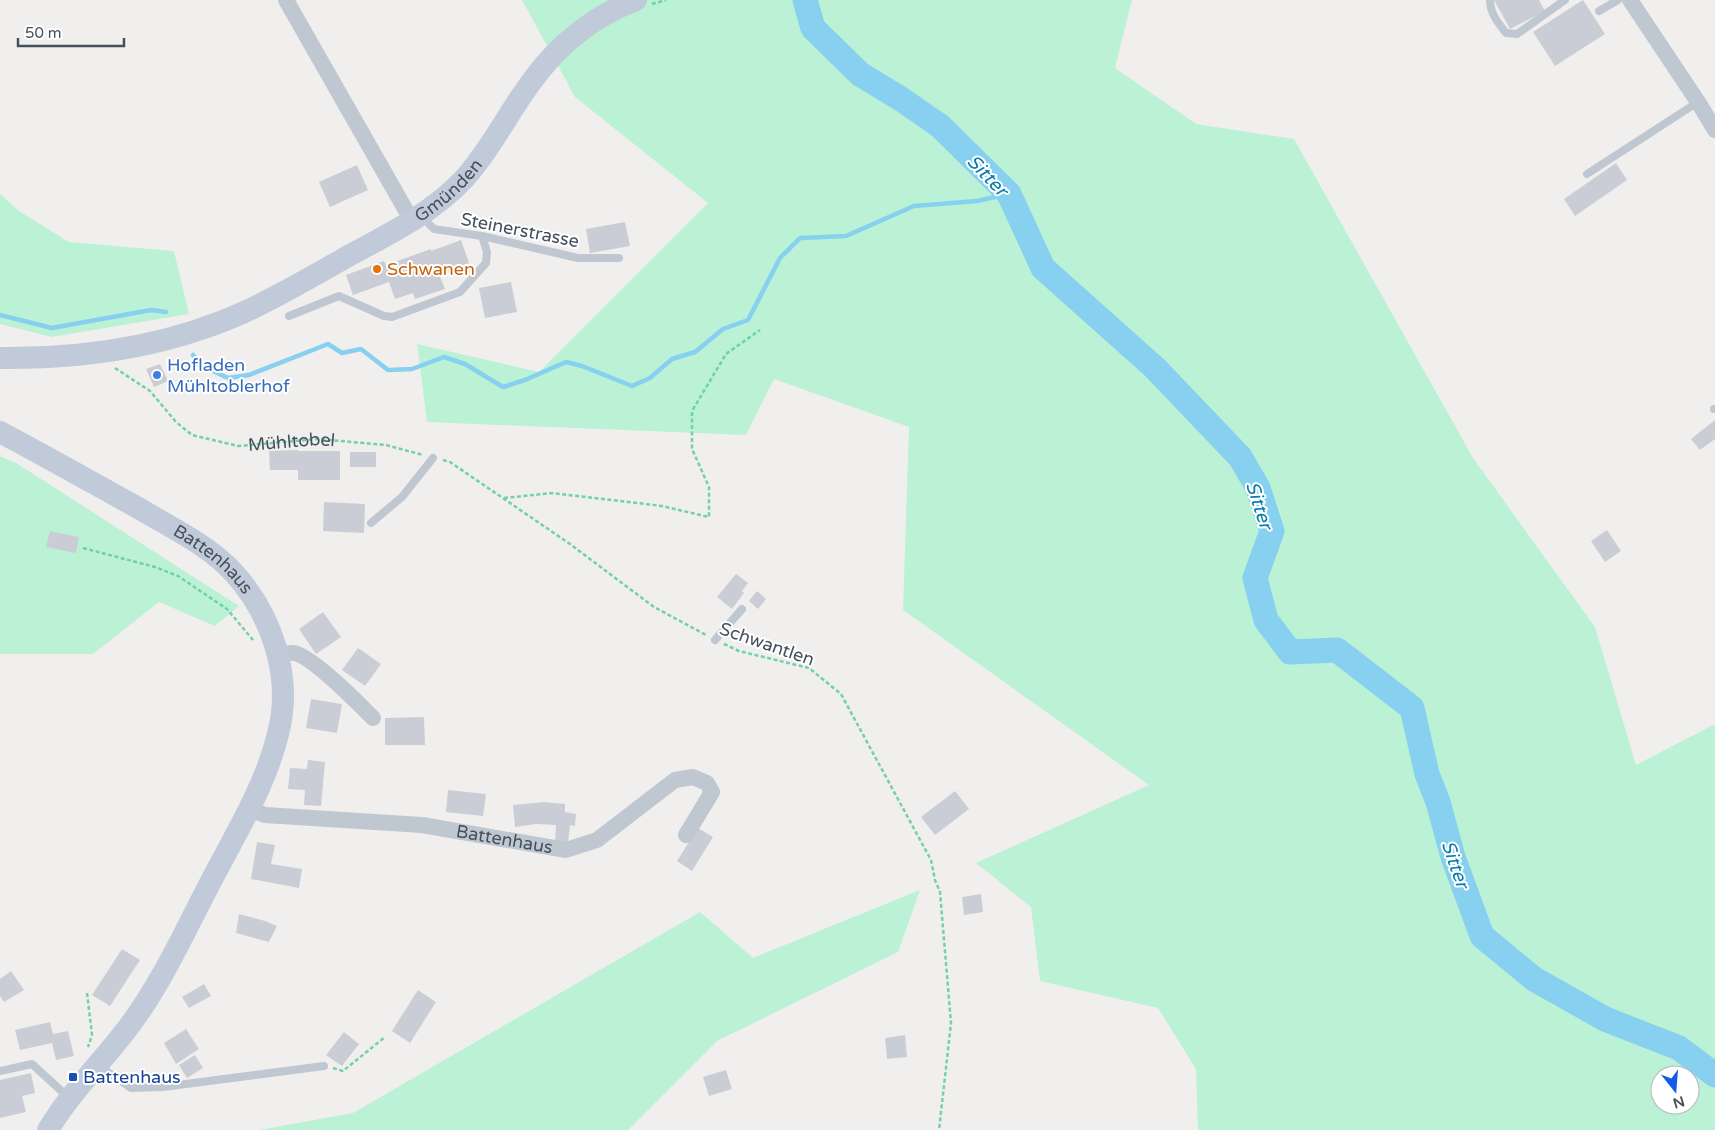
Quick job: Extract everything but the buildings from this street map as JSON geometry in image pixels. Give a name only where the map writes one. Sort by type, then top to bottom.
[{"type":"street","name":"Gmünden","points":[[286,0],[416,218],[463,180],[481,159],[531,82],[557,52],[575,35],[609,12],[636,0]]},
{"type":"street","points":[[1630,0],[1715,130]]},
{"type":"street","points":[[0,358],[64,357],[104,353],[187,334],[248,310],[275,297],[416,218]]},
{"type":"street","name":"Battenhaus","points":[[0,432],[176,530],[213,555],[233,572],[252,596],[269,628],[278,656],[282,695],[279,732],[269,764],[249,809],[148,998],[127,1029],[70,1098],[48,1130]]},
{"type":"street","points":[[278,656],[294,652],[303,656],[339,684],[373,718]]},
{"type":"street","name":"Battenhaus","points":[[249,809],[265,815],[422,825],[566,850],[597,840],[675,780],[693,777],[707,783],[712,792],[686,835]]},
{"type":"lane","points":[[1490,0],[1490,8],[1496,21],[1506,33],[1517,34],[1565,0]]},
{"type":"lane","points":[[1599,11],[1618,0]]},
{"type":"lane","points":[[1586,174],[1698,102]]},
{"type":"lane","name":"Steinerstrasse","points":[[416,218],[434,229],[482,236],[578,258],[619,258]]},
{"type":"lane","points":[[289,316],[339,296],[384,316],[392,317],[460,292],[486,262],[486,252],[482,236]]},
{"type":"lane","points":[[371,523],[402,498],[433,458]]},
{"type":"lane","points":[[715,640],[742,609]]},
{"type":"lane","points":[[0,1070],[32,1064],[70,1098]]},
{"type":"lane","points":[[97,1064],[131,1088],[163,1086],[324,1066]]},
{"type":"path","points":[[502,498],[552,493],[662,506],[709,517],[709,487],[692,449],[692,411],[726,354],[760,330]]},
{"type":"path","name":"Mühltobel","points":[[104,353],[106,362],[150,391],[176,422],[192,435],[238,446],[318,439],[386,445],[450,462],[502,498]]},
{"type":"path","name":"Schwantlen","points":[[502,498],[570,544],[654,607],[739,651],[810,668],[841,694],[931,860],[935,880],[940,892],[952,1023],[939,1130]]},
{"type":"path","points":[[83,548],[155,566],[178,576],[227,609],[254,641]]},
{"type":"path","points":[[324,1066],[343,1071],[385,1037]]},
{"type":"green space","points":[[522,0],[1132,0],[1115,68],[1196,124],[1294,139],[1473,458],[1595,627],[1636,765],[1715,724],[1715,1130],[1198,1130],[1196,1069],[1158,1008],[1040,981],[1031,907],[976,863],[1149,785],[903,610],[909,427],[774,379],[746,435],[427,422],[417,344],[539,372],[708,203],[575,97]]},
{"type":"green space","points":[[0,194],[19,211],[69,242],[174,251],[189,314],[52,337],[0,324]]},
{"type":"green space","points":[[0,456],[16,463],[239,606],[215,626],[159,602],[93,654],[0,654]]},
{"type":"green space","points":[[920,890],[898,952],[717,1041],[628,1130],[259,1130],[353,1113],[700,912],[753,958]]},
{"type":"waterway","name":"Sitter","points":[[805,0],[813,28],[860,74],[940,126],[1009,194],[1043,268],[1155,368],[1240,457],[1258,488],[1272,531],[1255,578],[1266,620],[1290,652],[1337,650],[1412,708],[1427,774],[1438,802],[1453,857],[1482,936],[1534,979],[1605,1019],[1679,1048],[1715,1075]]},
{"type":"waterway","points":[[193,355],[202,366],[228,378],[249,375],[328,344],[342,353],[361,349],[388,370],[412,369],[444,357],[465,364],[503,387],[525,380],[566,362],[582,366],[632,386],[650,378],[672,359],[695,352],[723,329],[748,320],[780,258],[800,238],[846,236],[914,206],[977,201],[1009,194]]},
{"type":"waterway","points":[[0,315],[52,328],[151,310],[166,312]]},
{"type":"place","name":"Schwanen","points":[[377,269]]},
{"type":"place","name":"Hofladen Mühltoblerhof","points":[[157,375]]},
{"type":"place","name":"Battenhaus","points":[[73,1077]]}]
